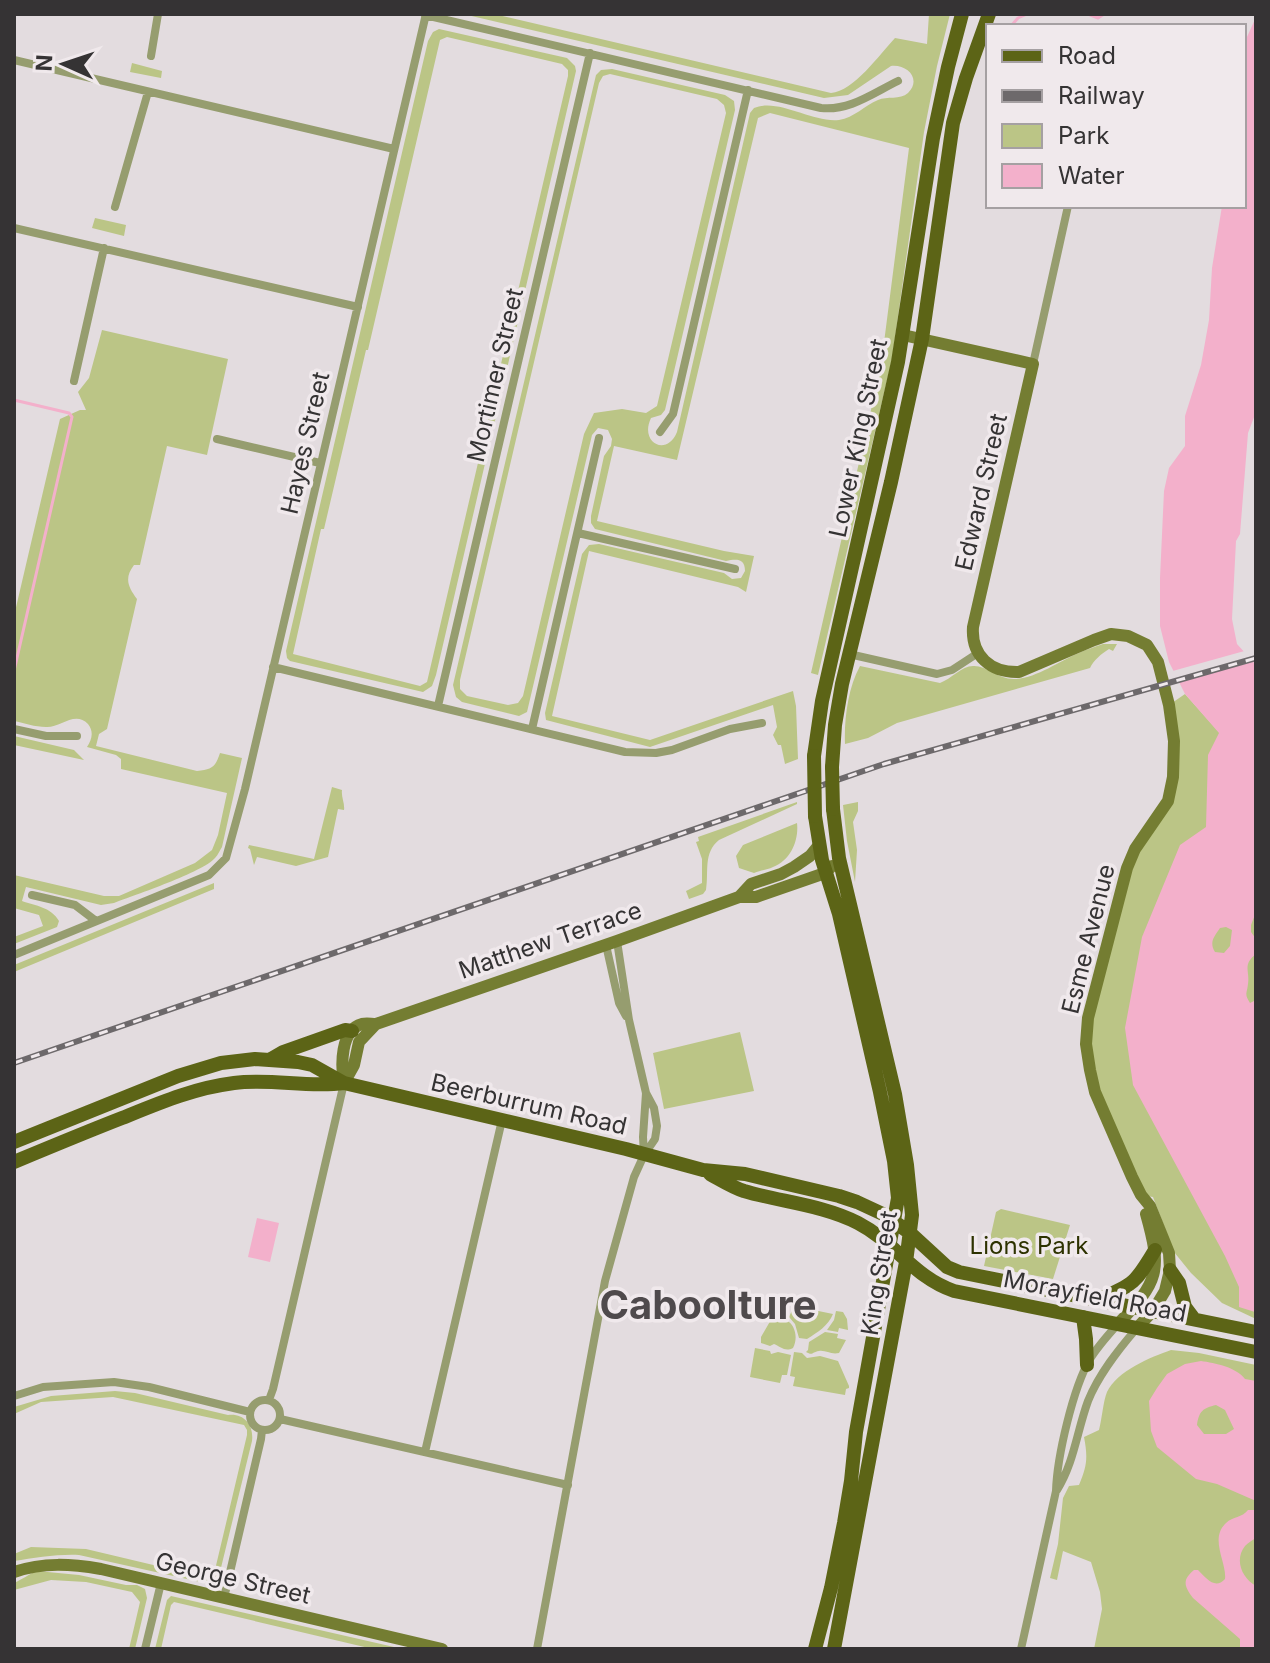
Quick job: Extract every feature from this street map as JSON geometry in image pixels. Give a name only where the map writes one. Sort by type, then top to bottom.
[{"type":"main road","name":"Lower King Street","points":[[839,858],[833,809],[837,706],[922,339],[953,123],[989,14]]},
{"type":"main road","name":"Lower King Street","points":[[825,873],[815,816],[814,756],[822,701],[903,335],[933,138],[961,15]]},
{"type":"main road","name":"King Street","points":[[834,1649],[906,1262],[912,1210],[895,1094],[839,858]]},
{"type":"main road","name":"King Street","points":[[815,1649],[850,1491],[862,1396],[898,1198],[894,1161],[839,914],[825,873]]},
{"type":"main road","points":[[270,1059],[345,1030],[352,1031]]},
{"type":"main road","name":"Beerburrum Road","points":[[14,1142],[193,1070],[238,1060],[270,1059],[312,1065],[344,1083],[703,1170],[745,1174],[839,1196],[867,1206],[895,1222]]},
{"type":"main road","name":"Beerburrum Road","points":[[14,1162],[162,1101],[200,1089],[254,1081],[323,1086],[344,1083]]},
{"type":"main road","name":"Beerburrum Road","points":[[703,1170],[740,1190],[837,1214],[870,1231],[891,1247]]},
{"type":"main road","name":"Morayfield Road","points":[[895,1222],[947,1267],[956,1271],[1256,1332]]},
{"type":"main road","name":"Morayfield Road","points":[[891,1247],[928,1279],[954,1291],[1256,1352]]},
{"type":"main road","points":[[1099,1300],[1136,1280],[1155,1250]]},
{"type":"main road","points":[[1170,1270],[1179,1283],[1185,1307],[1194,1319]]},
{"type":"main road","points":[[1083,1317],[1087,1365]]},
{"type":"street","points":[[151,56],[158,14]]},
{"type":"street","points":[[425,15],[834,110],[848,107],[898,81]]},
{"type":"street","name":"Hayes Street","points":[[96,921],[209,875],[226,858],[245,789],[425,15]]},
{"type":"street","name":"Mortimer Street","points":[[438,706],[590,53]]},
{"type":"street","points":[[14,60],[394,149]]},
{"type":"street","points":[[660,432],[673,414],[748,90]]},
{"type":"street","points":[[115,207],[148,92]]},
{"type":"street","name":"Edward Street","points":[[978,653],[974,645],[973,627],[1068,208]]},
{"type":"street","points":[[14,228],[358,307]]},
{"type":"street","points":[[74,381],[104,248]]},
{"type":"street","points":[[903,335],[1033,364]]},
{"type":"street","points":[[532,729],[599,438]]},
{"type":"street","points":[[217,439],[320,463]]},
{"type":"street","points":[[578,533],[735,569]]},
{"type":"street","name":"Esme Avenue","points":[[978,653],[994,667],[1006,672],[1019,672],[1111,634],[1128,636],[1147,645],[1158,662],[1169,705],[1174,741],[1173,777],[1168,801],[1135,849],[1127,868],[1088,1018],[1086,1044],[1095,1092],[1141,1195],[1155,1250],[1156,1261],[1150,1286],[1118,1324]]},
{"type":"street","points":[[849,654],[937,674],[952,670],[978,653]]},
{"type":"street","points":[[273,667],[640,754],[672,750],[730,729],[762,723]]},
{"type":"street","points":[[14,729],[46,736],[77,736]]},
{"type":"street","name":"Matthew Terrace","points":[[739,897],[751,884],[794,867],[819,845]]},
{"type":"street","name":"Matthew Terrace","points":[[352,1031],[363,1024],[376,1024],[739,897],[756,897],[825,873],[839,858]]},
{"type":"street","points":[[32,895],[75,905],[96,921]]},
{"type":"street","points":[[14,955],[96,921]]},
{"type":"street","points":[[537,1649],[599,1303],[634,1177],[644,1155],[646,1093],[612,943]]},
{"type":"street","points":[[269,1400],[344,1083],[354,1065],[361,1038],[376,1024]]},
{"type":"street","points":[[344,1083],[341,1062],[352,1031]]},
{"type":"street","points":[[425,1452],[502,1120]]},
{"type":"street","name":"Esme Avenue","points":[[1141,1195],[1150,1206],[1164,1240],[1170,1270]]},
{"type":"street","points":[[1056,1491],[1066,1475],[1094,1388],[1117,1353],[1153,1311],[1165,1291],[1170,1270]]},
{"type":"street","points":[[1021,1649],[1072,1409],[1087,1365],[1102,1341],[1118,1324]]},
{"type":"street","points":[[14,1396],[43,1387],[114,1382],[149,1387],[250,1412]]},
{"type":"street","points":[[269,1400],[279,1407],[280,1419],[271,1429],[262,1430],[251,1421],[250,1412],[257,1402],[269,1400]]},
{"type":"street","points":[[280,1419],[568,1485]]},
{"type":"street","points":[[224,1598],[262,1430]]},
{"type":"street","name":"George Street","points":[[14,1572],[35,1565],[74,1564],[442,1649]]},
{"type":"street","points":[[145,1649],[161,1583]]},
{"type":"green space","points":[[463,14],[494,14],[831,93],[840,91],[857,79],[895,38],[927,44],[929,14],[950,14],[924,132],[892,359],[818,675],[811,673],[881,366],[909,148],[770,113],[758,118],[677,460],[614,446],[597,521],[754,556],[746,592],[738,587],[589,551],[552,716],[650,740],[793,691],[798,759],[785,764],[781,745],[773,735],[777,727],[773,705],[650,747],[546,720],[545,713],[582,554],[589,545],[599,544],[724,573],[732,579],[741,578],[745,571],[739,560],[726,561],[595,529],[591,516],[604,456],[612,439],[608,430],[598,428],[592,435],[527,712],[519,716],[462,702],[456,697],[453,685],[596,75],[601,70],[612,69],[725,95],[734,101],[735,110],[665,410],[651,418],[648,427],[651,440],[661,445],[673,440],[677,432],[750,113],[754,108],[774,106],[818,118],[839,120],[878,100],[905,95],[914,83],[907,70],[891,66],[848,95],[824,98]],"holes":[[[610,74],[717,99],[724,105],[726,113],[657,406],[646,413],[622,409],[594,413],[584,434],[523,696],[518,703],[508,705],[467,696],[460,689],[460,680],[599,83],[603,76]]]},
{"type":"green space","points":[[439,29],[567,58],[576,71],[436,675],[432,686],[423,692],[290,661],[286,651],[428,41]],"holes":[[[447,37],[562,64],[568,70],[568,76],[427,682],[420,686],[293,654],[440,40]]]},
{"type":"green space","points":[[132,63],[162,71],[161,78],[130,72]]},
{"type":"green space","points":[[95,218],[126,225],[124,236],[92,228]]},
{"type":"green space","points":[[102,330],[228,359],[207,455],[167,446],[140,565],[134,565],[128,578],[137,599],[107,729],[99,734],[96,746],[197,771],[212,767],[220,753],[242,758],[222,847],[208,864],[168,883],[101,905],[26,887],[22,901],[47,910],[59,921],[57,927],[14,944],[14,937],[43,926],[39,915],[14,908],[14,875],[104,896],[119,896],[195,863],[212,850],[227,793],[121,769],[121,759],[116,755],[87,747],[92,733],[83,720],[73,719],[51,727],[14,721],[14,616],[60,419],[86,410],[78,392],[89,378]]},
{"type":"green space","points":[[1103,644],[1117,644],[1113,651],[1109,649],[1090,668],[897,723],[868,738],[845,744],[848,704],[860,666],[940,683],[973,666],[1015,679],[1040,672]]},
{"type":"green space","points":[[1185,694],[1256,768],[1256,1319],[1222,1303],[1174,1252],[1153,1197],[1141,1195],[1095,1092],[1086,1044],[1127,868],[1168,801],[1169,705]]},
{"type":"green space","points":[[14,736],[74,750],[84,760],[14,745]]},
{"type":"green space","points":[[332,787],[342,790],[344,810],[338,809],[328,857],[296,866],[257,857],[254,865],[249,845],[314,859]]},
{"type":"green space","points":[[797,802],[719,840],[709,857],[706,890],[689,899],[686,891],[702,883],[702,859],[696,842],[699,841],[698,837]]},
{"type":"green space","points":[[858,802],[853,822],[857,850],[855,882],[843,805]]},
{"type":"green space","points":[[797,823],[797,836],[785,860],[754,873],[739,868],[736,856],[743,845]]},
{"type":"green space","points":[[214,883],[214,889],[14,972],[14,965]]},
{"type":"green space","points":[[740,1032],[754,1091],[664,1109],[653,1053]]},
{"type":"green space","name":"Lions Park","points":[[1001,1209],[1070,1225],[1053,1279],[984,1266],[996,1212]]},
{"type":"green space","points":[[794,1306],[833,1314],[815,1334],[807,1339],[799,1338],[795,1324],[789,1317]]},
{"type":"green space","points":[[836,1311],[843,1312],[848,1330],[827,1330]]},
{"type":"green space","points":[[772,1318],[784,1319],[792,1325],[796,1337],[793,1348],[761,1343],[761,1337]]},
{"type":"green space","points":[[825,1332],[838,1334],[837,1338],[846,1340],[839,1353],[806,1352],[809,1342]]},
{"type":"green space","points":[[755,1348],[770,1351],[771,1354],[791,1355],[787,1375],[782,1375],[780,1383],[750,1377]]},
{"type":"green space","points":[[1171,1350],[1256,1365],[1256,1649],[1094,1649],[1102,1609],[1091,1562],[1063,1551],[1057,1580],[1050,1578],[1058,1544],[1063,1498],[1069,1486],[1079,1485],[1086,1462],[1084,1437],[1099,1430],[1107,1392],[1126,1371]]},
{"type":"green space","points":[[794,1352],[802,1353],[807,1358],[820,1356],[838,1361],[849,1386],[845,1395],[793,1386],[795,1377],[790,1376]]},
{"type":"green space","points":[[115,1391],[239,1416],[250,1425],[252,1441],[218,1580],[214,1585],[79,1555],[14,1561],[14,1554],[31,1547],[86,1549],[208,1578],[214,1574],[247,1435],[244,1425],[113,1397],[41,1402],[14,1414],[14,1407],[51,1396]]},
{"type":"green space","points":[[37,1571],[79,1575],[145,1589],[147,1598],[135,1649],[129,1649],[140,1602],[132,1592],[86,1582],[51,1580],[14,1590],[14,1583]]},
{"type":"green space","points":[[171,1596],[394,1649],[373,1649],[174,1602],[161,1649],[155,1649],[167,1600]]},
{"type":"water","points":[[1256,17],[1256,412],[1248,433],[1240,534],[1236,541],[1232,619],[1237,644],[1256,665],[1256,912],[1251,932],[1256,939],[1256,954],[1248,965],[1246,994],[1250,1003],[1256,1000],[1255,1312],[1239,1307],[1239,1287],[1225,1256],[1133,1085],[1125,1028],[1142,937],[1180,845],[1206,827],[1208,755],[1219,733],[1185,694],[1169,662],[1160,626],[1160,578],[1164,491],[1169,468],[1185,446],[1185,416],[1201,365],[1209,320],[1212,268],[1222,208],[1246,208],[1246,45]],"holes":[[[1220,928],[1232,930],[1230,946],[1224,953],[1215,952],[1212,942]]]},
{"type":"water","points":[[257,1218],[279,1223],[270,1262],[248,1257]]},
{"type":"water","points":[[1201,1361],[1219,1364],[1236,1371],[1245,1379],[1256,1381],[1256,1501],[1217,1484],[1196,1479],[1157,1447],[1151,1431],[1149,1401],[1167,1374],[1185,1364]],"holes":[[[1216,1405],[1225,1410],[1234,1429],[1226,1434],[1204,1434],[1197,1425],[1202,1411]]]},
{"type":"water","points":[[1248,1510],[1256,1510],[1256,1538],[1245,1546],[1240,1563],[1243,1574],[1256,1586],[1256,1649],[1240,1649],[1240,1639],[1193,1598],[1186,1583],[1194,1570],[1214,1583],[1225,1579],[1219,1543],[1221,1529]]},
{"type":"pier","points":[[1248,650],[1256,661],[1175,683],[1169,672]]},
{"type":"waterway","points":[[1013,24],[1027,14]]},
{"type":"waterway","points":[[1088,14],[1098,18],[1104,14]]},
{"type":"waterway","points":[[14,400],[69,413],[72,417],[14,671]]},
{"type":"railway","points":[[14,1063],[884,764],[1256,658]]},
{"type":"district","name":"Caboolture","points":[[708,1304]]}]
